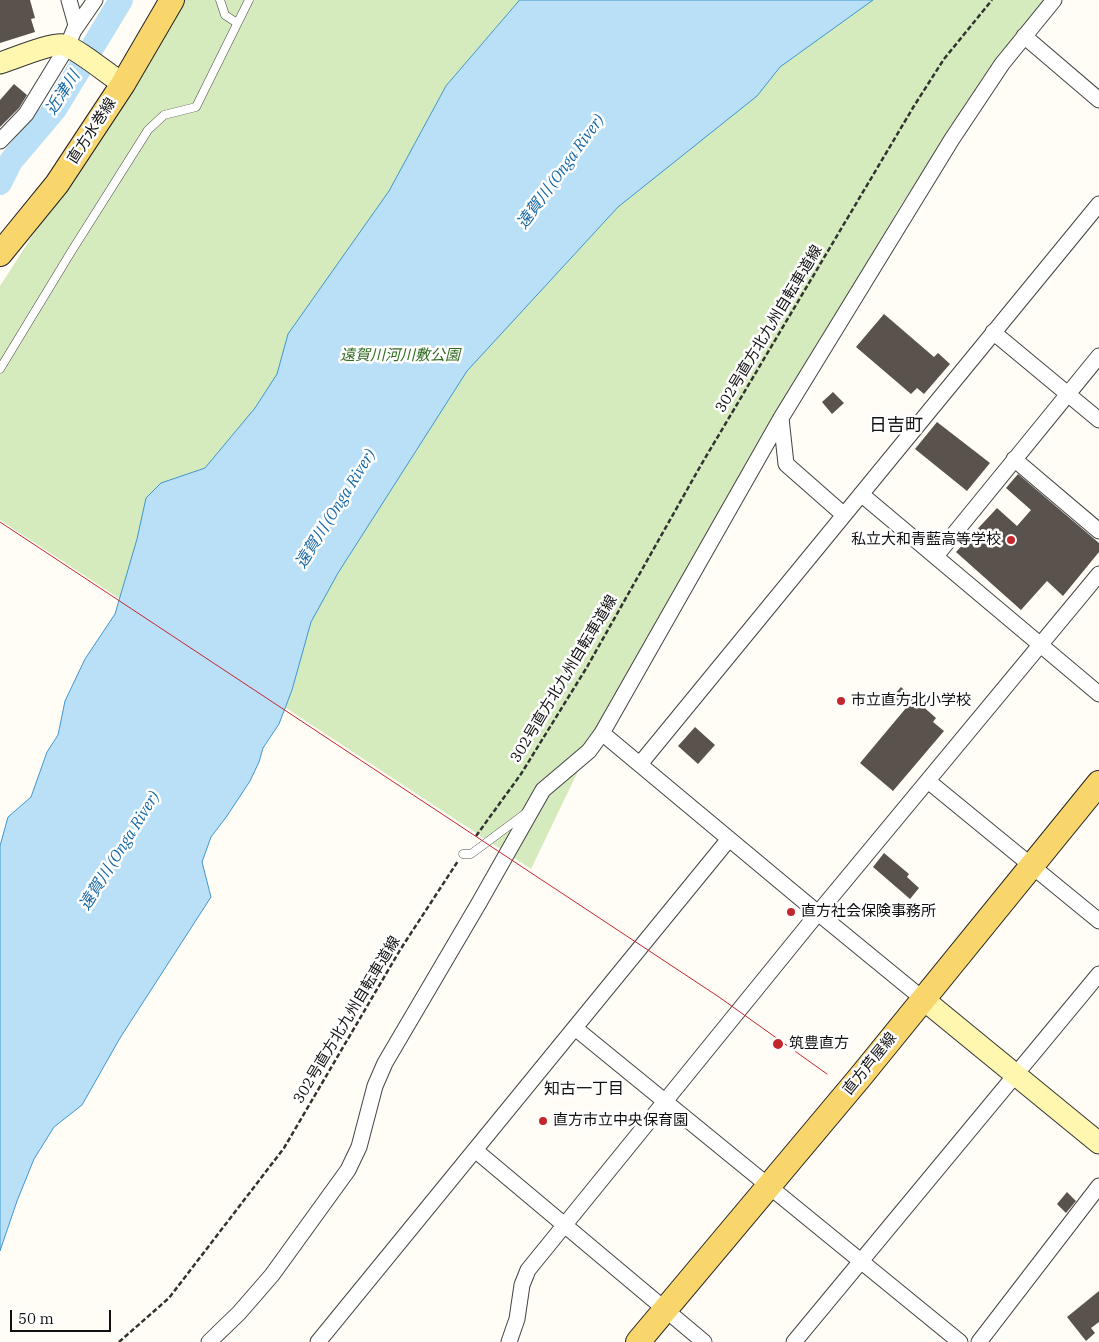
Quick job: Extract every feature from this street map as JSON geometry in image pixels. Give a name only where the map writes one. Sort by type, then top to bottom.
[{"type":"main road","name":"直方水巻線","points":[[0,254],[57,184],[123,84],[172,0]]},
{"type":"main road","name":"直方芦屋線","points":[[638,1342],[769,1186],[1099,783]]},
{"type":"street","points":[[69,0],[76,25],[72,42]]},
{"type":"street","points":[[0,141],[26,114],[72,42],[95,0]]},
{"type":"street","points":[[209,1342],[239,1313],[272,1275],[348,1170],[359,1147],[375,1086],[385,1062],[533,807],[544,790],[589,750],[602,733],[781,418],[952,139],[1002,64],[1054,0]]},
{"type":"street","points":[[1024,36],[1099,100]]},
{"type":"street","points":[[0,63],[53,45],[63,45],[72,42]]},
{"type":"street","points":[[72,42],[123,84]]},
{"type":"street","points":[[640,764],[1099,204]]},
{"type":"street","points":[[994,332],[1099,420]]},
{"type":"street","points":[[936,556],[1099,356]]},
{"type":"street","points":[[781,418],[786,464],[844,514]]},
{"type":"street","points":[[1014,459],[1099,531]]},
{"type":"street","points":[[861,494],[1099,694]]},
{"type":"street","points":[[508,1342],[517,1319],[522,1285],[528,1270],[664,1100],[1099,574]]},
{"type":"street","points":[[602,733],[728,839],[1099,1143]]},
{"type":"street","points":[[928,782],[1099,921]]},
{"type":"street","points":[[318,1342],[728,839]]},
{"type":"street","points":[[794,1342],[1099,974]]},
{"type":"street","points":[[575,1028],[960,1342]]},
{"type":"street","points":[[475,1150],[704,1342]]},
{"type":"street","points":[[978,1342],[1099,1186]]},
{"type":"lane","points":[[220,0],[225,15],[237,23]]},
{"type":"lane","points":[[0,369],[148,130],[164,115],[196,108],[249,0]]},
{"type":"lane","points":[[463,854],[471,854],[533,807]]},
{"type":"path","name":"302号直方北九州自転車道線","points":[[120,1342],[169,1298],[284,1148],[400,950],[463,854],[521,774],[587,667],[701,465],[914,106],[944,59],[992,0]]},
{"type":"green space","name":"遠賀川河川敷公園","points":[[180,0],[1045,0],[1000,55],[901,205],[780,410],[605,715],[531,869],[0,520],[0,286],[129,86]]},
{"type":"water","name":"遠賀川 (Onga River)","points":[[520,0],[873,0],[780,67],[757,96],[618,207],[467,371],[338,573],[311,622],[292,690],[279,724],[263,748],[250,781],[211,837],[202,862],[211,897],[120,1038],[82,1105],[54,1127],[34,1159],[0,1251],[0,846],[8,817],[31,797],[47,752],[58,735],[65,701],[85,659],[115,614],[137,539],[146,498],[161,483],[205,468],[255,408],[277,374],[288,334],[389,191],[446,86]]},
{"type":"building","points":[[0,0],[30,0],[35,18],[31,19],[35,32],[0,43]]},
{"type":"building","points":[[14,84],[27,95],[19,108],[0,127],[0,100]]},
{"type":"building","points":[[884,314],[934,357],[938,353],[950,364],[924,394],[917,388],[911,394],[856,347]]},
{"type":"building","points":[[833,392],[844,403],[832,414],[822,402]]},
{"type":"building","points":[[937,422],[990,463],[967,491],[915,449]]},
{"type":"building","points":[[1018,474],[1099,543],[1099,552],[1063,596],[1047,581],[1021,610],[956,552],[997,508],[1017,526],[1031,510],[1006,488]]},
{"type":"building","points":[[901,687],[936,718],[933,722],[944,731],[893,791],[860,763],[906,708],[893,696]]},
{"type":"building","points":[[695,727],[715,745],[698,764],[678,746]]},
{"type":"building","points":[[884,853],[909,874],[907,877],[919,888],[910,899],[873,867]]},
{"type":"building","points":[[1067,1192],[1076,1201],[1066,1213],[1057,1204]]},
{"type":"building","points":[[1099,1291],[1099,1322],[1091,1328],[1095,1333],[1086,1341],[1067,1317]]},
{"type":"waterway","name":"近津川","points":[[0,183],[11,161],[55,109],[121,0]]},
{"type":"tram line","points":[[0,522],[719,997],[827,1074]]},
{"type":"place","name":"私立大和青藍高等学校","points":[[1011,540]]},
{"type":"place","name":"市立直方北小学校","points":[[841,701]]},
{"type":"place","name":"直方社会保険事務所","points":[[791,912]]},
{"type":"place","name":"筑豊直方","points":[[778,1044]]},
{"type":"place","name":"直方市立中央保育園","points":[[543,1121]]},
{"type":"district","name":"日吉町","points":[[896,426]]},
{"type":"district","name":"知古一丁目","points":[[584,1089]]}]
